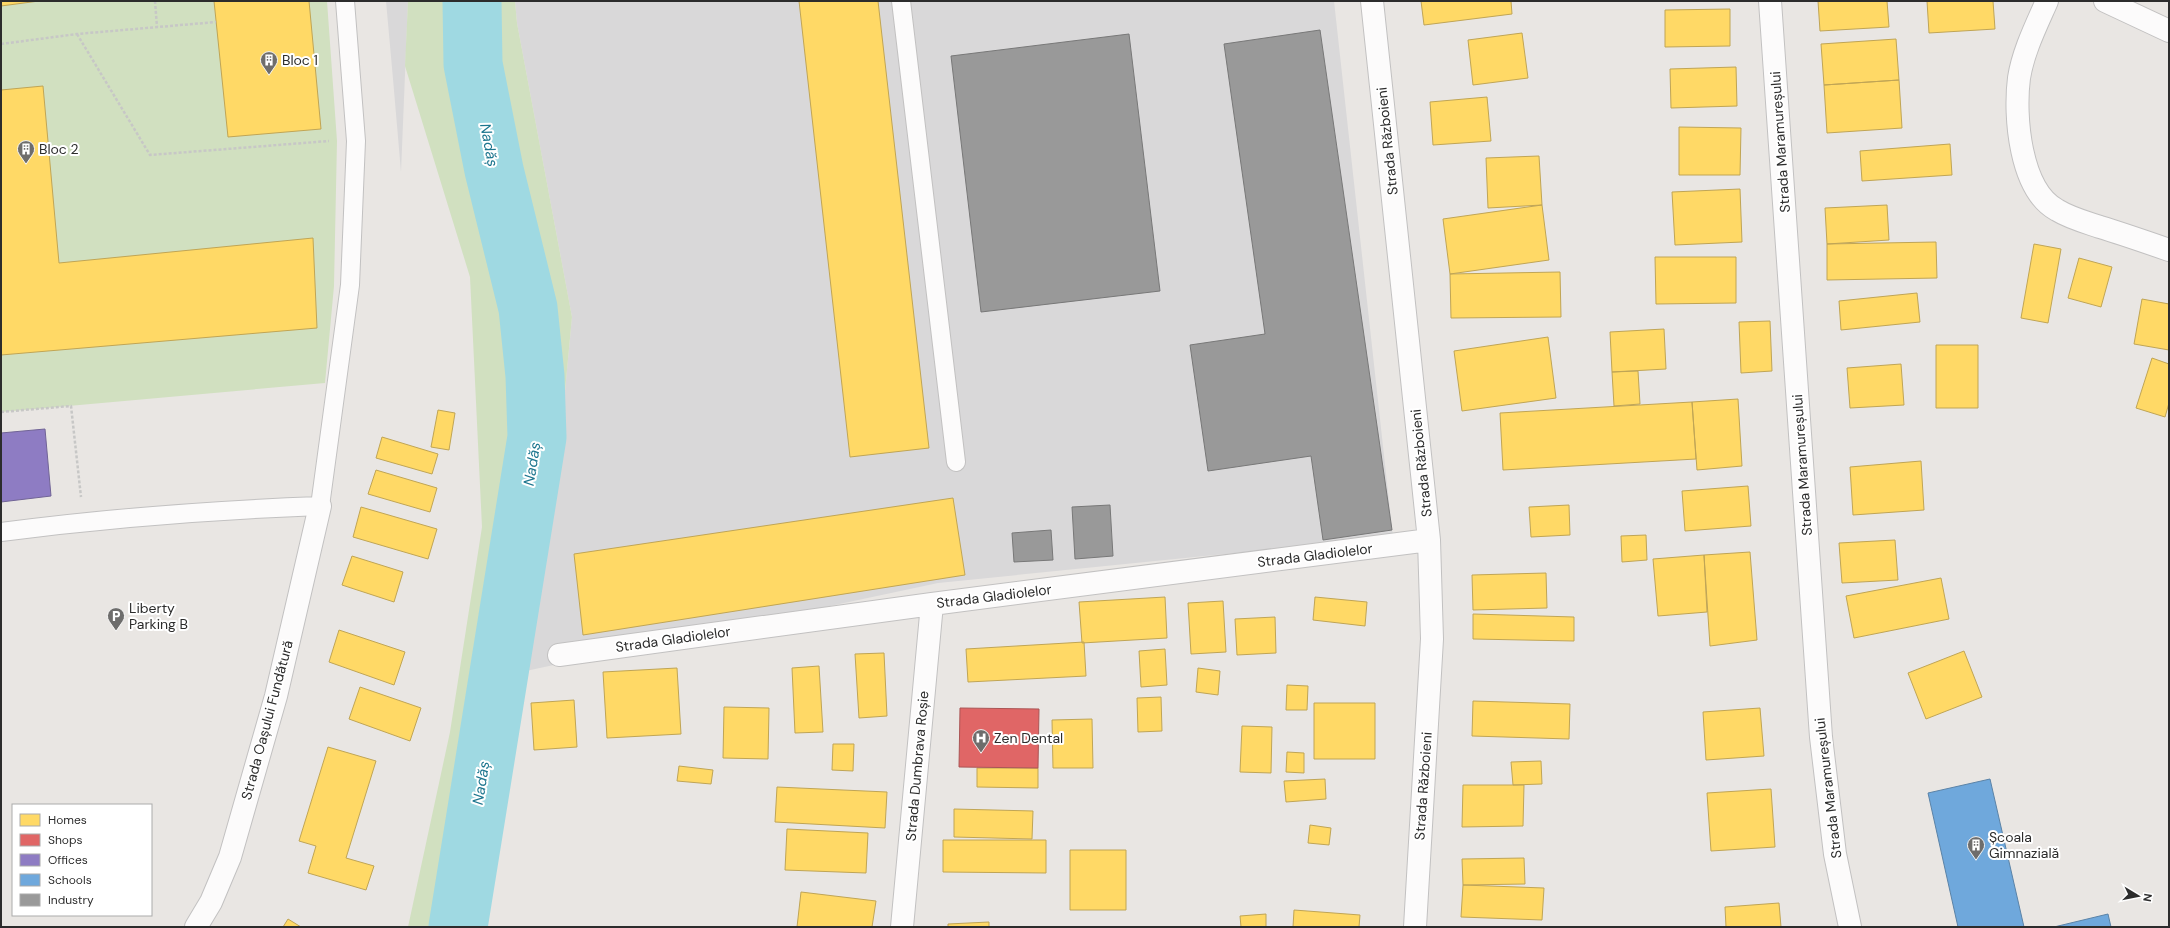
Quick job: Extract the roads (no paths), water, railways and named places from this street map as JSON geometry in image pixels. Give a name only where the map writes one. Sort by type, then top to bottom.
[{"type":"street","name":"Strada Războieni","points":[[1372,1],[1429,540],[1432,639],[1415,927]]},
{"type":"street","name":"Strada Maramureșului","points":[[1770,1],[1821,736],[1835,854],[1850,927]]},
{"type":"street","points":[[2047,1],[2031,39],[2020,77],[2018,101],[2020,133],[2030,179],[2043,199],[2056,210],[2169,250]]},
{"type":"street","points":[[2105,1],[2169,31]]},
{"type":"street","name":"Strada Oașului Fundătură","points":[[196,927],[211,902],[230,858],[276,696],[320,506]]},
{"type":"street","name":"Strada Gladiolelor","points":[[559,655],[932,604],[1429,540]]},
{"type":"street","name":"Strada Dumbrava Roșie","points":[[902,927],[932,604]]},
{"type":"lane","points":[[1,532],[84,521],[202,511],[320,506],[350,285],[356,141],[345,1]]},
{"type":"lane","points":[[901,1],[956,462]]},
{"type":"waterway","name":"Nadăș","points":[[458,927],[537,437],[535,376],[528,308],[494,170],[473,64],[472,1]]},
{"type":"place","name":"Bloc 1","points":[[269,75]]},
{"type":"place","name":"Bloc 2","points":[[26,164]]},
{"type":"place","name":"Liberty Parking B","points":[[116,631]]},
{"type":"place","name":"Zen Dental","points":[[981,753]]},
{"type":"place","name":"Școala Gimnazială","points":[[1976,860]]}]
